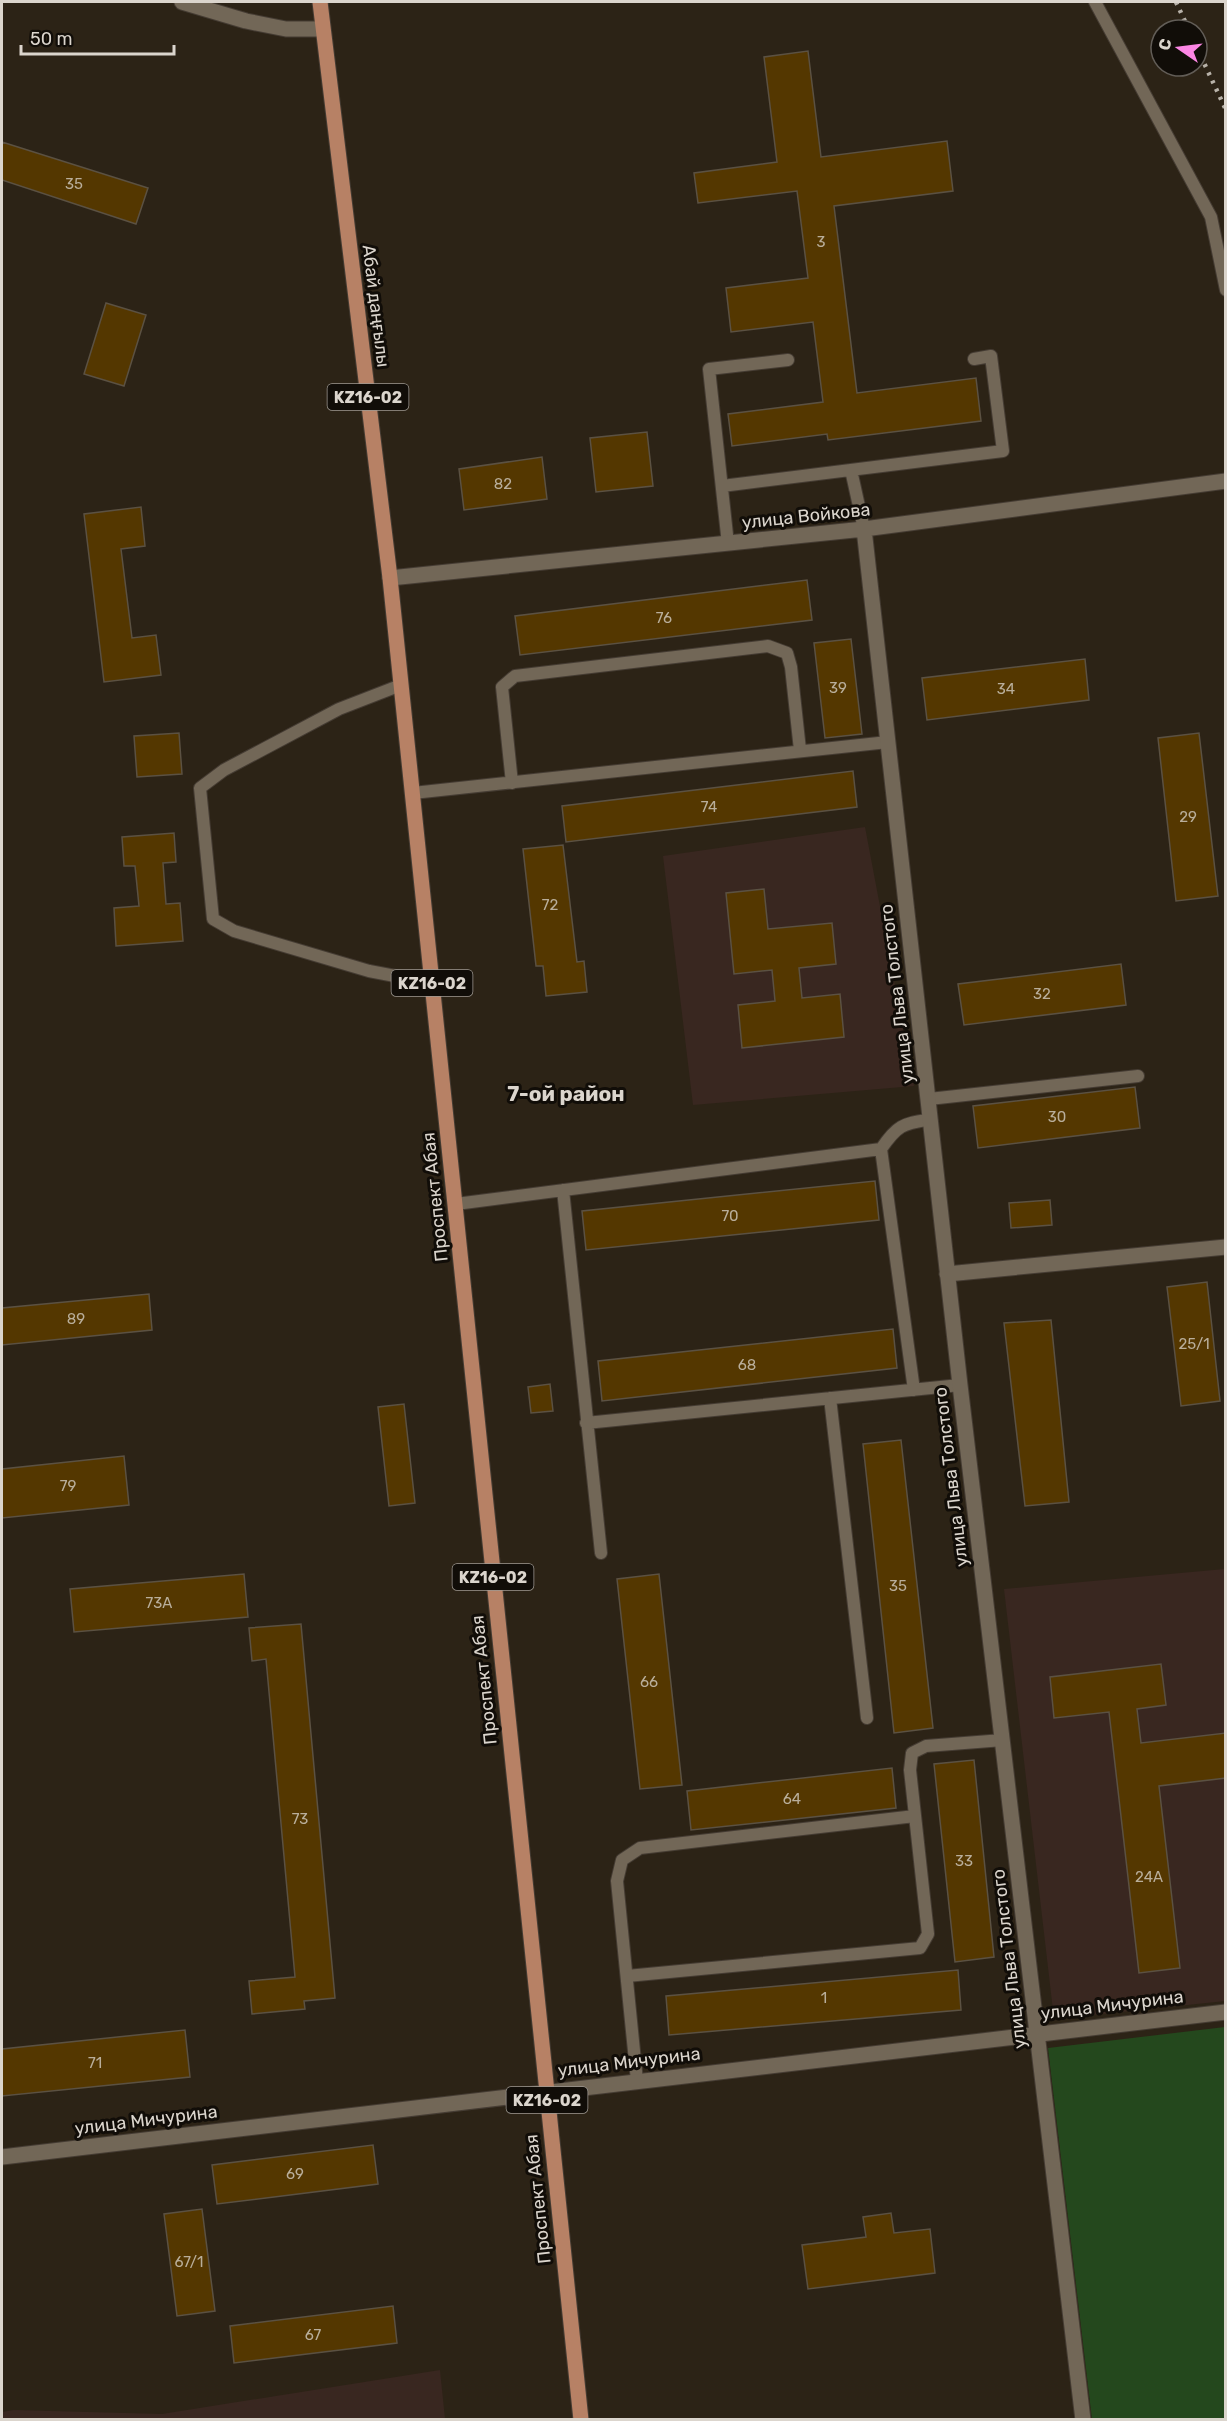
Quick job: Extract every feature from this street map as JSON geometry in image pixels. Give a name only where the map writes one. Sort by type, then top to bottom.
[{"type":"main road","name":"Абай даңғылы","points":[[320,2],[390,578],[413,794]]},
{"type":"main road","name":"Проспект Абая","points":[[413,794],[581,2420]]},
{"type":"street","points":[[182,2],[246,21],[286,29],[322,28]]},
{"type":"street","name":"улица Войкова","points":[[390,578],[864,529],[1226,481]]},
{"type":"street","name":"улица Льва Толстого","points":[[864,529],[947,1274],[1083,2420]]},
{"type":"street","points":[[947,1274],[1226,1247]]},
{"type":"street","name":"улица Мичурина","points":[[2,2157],[1226,2012]]},
{"type":"lane","points":[[1095,2],[1211,217],[1226,290]]},
{"type":"lane","points":[[722,486],[1003,451],[991,356],[974,359]]},
{"type":"lane","points":[[728,544],[709,369],[788,360]]},
{"type":"lane","points":[[851,470],[864,529]]},
{"type":"lane","points":[[512,783],[502,687],[515,676],[768,646],[787,653],[791,667],[800,750]]},
{"type":"lane","points":[[401,685],[346,705],[224,770],[200,789],[213,919],[234,931],[377,973],[432,983]]},
{"type":"lane","points":[[413,794],[888,742]]},
{"type":"lane","points":[[929,1099],[1138,1076]]},
{"type":"lane","points":[[914,1390],[881,1149],[902,1124],[931,1119]]},
{"type":"lane","points":[[456,1204],[881,1149]]},
{"type":"lane","points":[[563,1190],[601,1553]]},
{"type":"lane","points":[[586,1423],[960,1385]]},
{"type":"lane","points":[[830,1398],[867,1718]]},
{"type":"lane","points":[[627,1976],[920,1948],[928,1934],[910,1770],[912,1753],[926,1746],[1003,1740]]},
{"type":"lane","points":[[637,2081],[617,1881],[622,1860],[640,1848],[915,1816]]},
{"type":"shaded area","points":[[865,827],[914,1086],[693,1105],[663,856]]},
{"type":"shaded area","points":[[1225,1569],[1225,2001],[1054,2019],[1004,1589]]},
{"type":"shaded area","points":[[440,2370],[445,2419],[2,2419],[2,2412],[14,2410],[162,2414]]},
{"type":"green space","points":[[1225,2027],[1225,2419],[1092,2419],[1048,2048]]},
{"type":"building","points":[[808,51],[821,157],[947,141],[953,191],[834,206],[857,393],[976,378],[981,421],[828,440],[827,434],[732,446],[728,414],[823,402],[813,322],[731,332],[726,288],[808,278],[797,191],[698,203],[694,173],[777,162],[764,57]]},
{"type":"building","points":[[2,142],[148,188],[136,224],[2,180]]},
{"type":"building","points":[[106,303],[146,315],[124,386],[84,374]]},
{"type":"building","points":[[647,432],[653,486],[596,492],[590,438]]},
{"type":"building","points":[[542,457],[547,499],[464,510],[459,469]]},
{"type":"building","points":[[141,507],[145,546],[121,549],[132,638],[156,635],[161,675],[104,682],[84,514]]},
{"type":"building","points":[[807,580],[812,620],[520,655],[515,616]]},
{"type":"building","points":[[851,639],[862,734],[825,738],[814,643]]},
{"type":"building","points":[[1085,659],[1089,700],[927,720],[922,678]]},
{"type":"building","points":[[179,733],[182,774],[137,777],[134,736]]},
{"type":"building","points":[[1199,733],[1218,896],[1176,901],[1158,738]]},
{"type":"building","points":[[853,771],[857,807],[566,842],[562,806]]},
{"type":"building","points":[[174,833],[176,862],[163,863],[166,904],[180,903],[183,941],[116,946],[114,908],[139,906],[135,866],[124,866],[122,837]]},
{"type":"building","points":[[563,845],[577,962],[584,961],[587,992],[546,996],[543,966],[536,966],[523,849]]},
{"type":"building","points":[[764,889],[768,929],[832,923],[836,964],[799,968],[802,998],[840,994],[844,1037],[742,1048],[738,1005],[775,1001],[772,970],[734,974],[726,893]]},
{"type":"building","points":[[1121,964],[1126,1005],[964,1025],[958,984]]},
{"type":"building","points":[[1135,1087],[1140,1128],[978,1148],[973,1106]]},
{"type":"building","points":[[875,1181],[879,1220],[586,1250],[582,1211]]},
{"type":"building","points":[[1050,1200],[1052,1225],[1011,1228],[1009,1203]]},
{"type":"building","points":[[1207,1282],[1220,1401],[1181,1406],[1167,1287]]},
{"type":"building","points":[[149,1294],[152,1330],[2,1345],[2,1308]]},
{"type":"building","points":[[1051,1320],[1069,1502],[1025,1506],[1004,1323]]},
{"type":"building","points":[[893,1329],[897,1368],[602,1401],[598,1361]]},
{"type":"building","points":[[550,1384],[553,1411],[531,1413],[528,1387]]},
{"type":"building","points":[[404,1404],[415,1503],[389,1506],[378,1407]]},
{"type":"building","points":[[901,1440],[933,1728],[894,1733],[863,1444]]},
{"type":"building","points":[[124,1456],[129,1505],[2,1518],[2,1469]]},
{"type":"building","points":[[244,1574],[248,1617],[74,1632],[70,1589]]},
{"type":"building","points":[[659,1574],[682,1785],[640,1789],[617,1579]]},
{"type":"building","points":[[301,1624],[335,1998],[304,2001],[305,2009],[252,2014],[249,1981],[295,1977],[266,1659],[252,1661],[249,1628]]},
{"type":"building","points":[[1161,1664],[1166,1705],[1137,1709],[1141,1743],[1226,1733],[1226,1778],[1159,1786],[1180,1968],[1139,1973],[1109,1712],[1054,1718],[1050,1677]]},
{"type":"building","points":[[974,1760],[994,1957],[955,1962],[934,1764]]},
{"type":"building","points":[[892,1768],[896,1808],[691,1830],[687,1791]]},
{"type":"building","points":[[958,1970],[961,2010],[669,2035],[666,1996]]},
{"type":"building","points":[[185,2030],[190,2077],[2,2096],[2,2049]]},
{"type":"building","points":[[373,2145],[378,2184],[217,2204],[212,2165]]},
{"type":"building","points":[[202,2209],[215,2311],[177,2316],[164,2214]]},
{"type":"building","points":[[891,2213],[894,2233],[930,2229],[935,2273],[808,2289],[802,2245],[866,2237],[863,2217]]},
{"type":"building","points":[[393,2306],[397,2343],[234,2363],[230,2326]]},
{"type":"railway","points":[[1176,2],[1183,18]]},
{"type":"railway","points":[[1209,74],[1226,110]]},
{"type":"district","name":"7-ой район","points":[[566,1094]]}]
